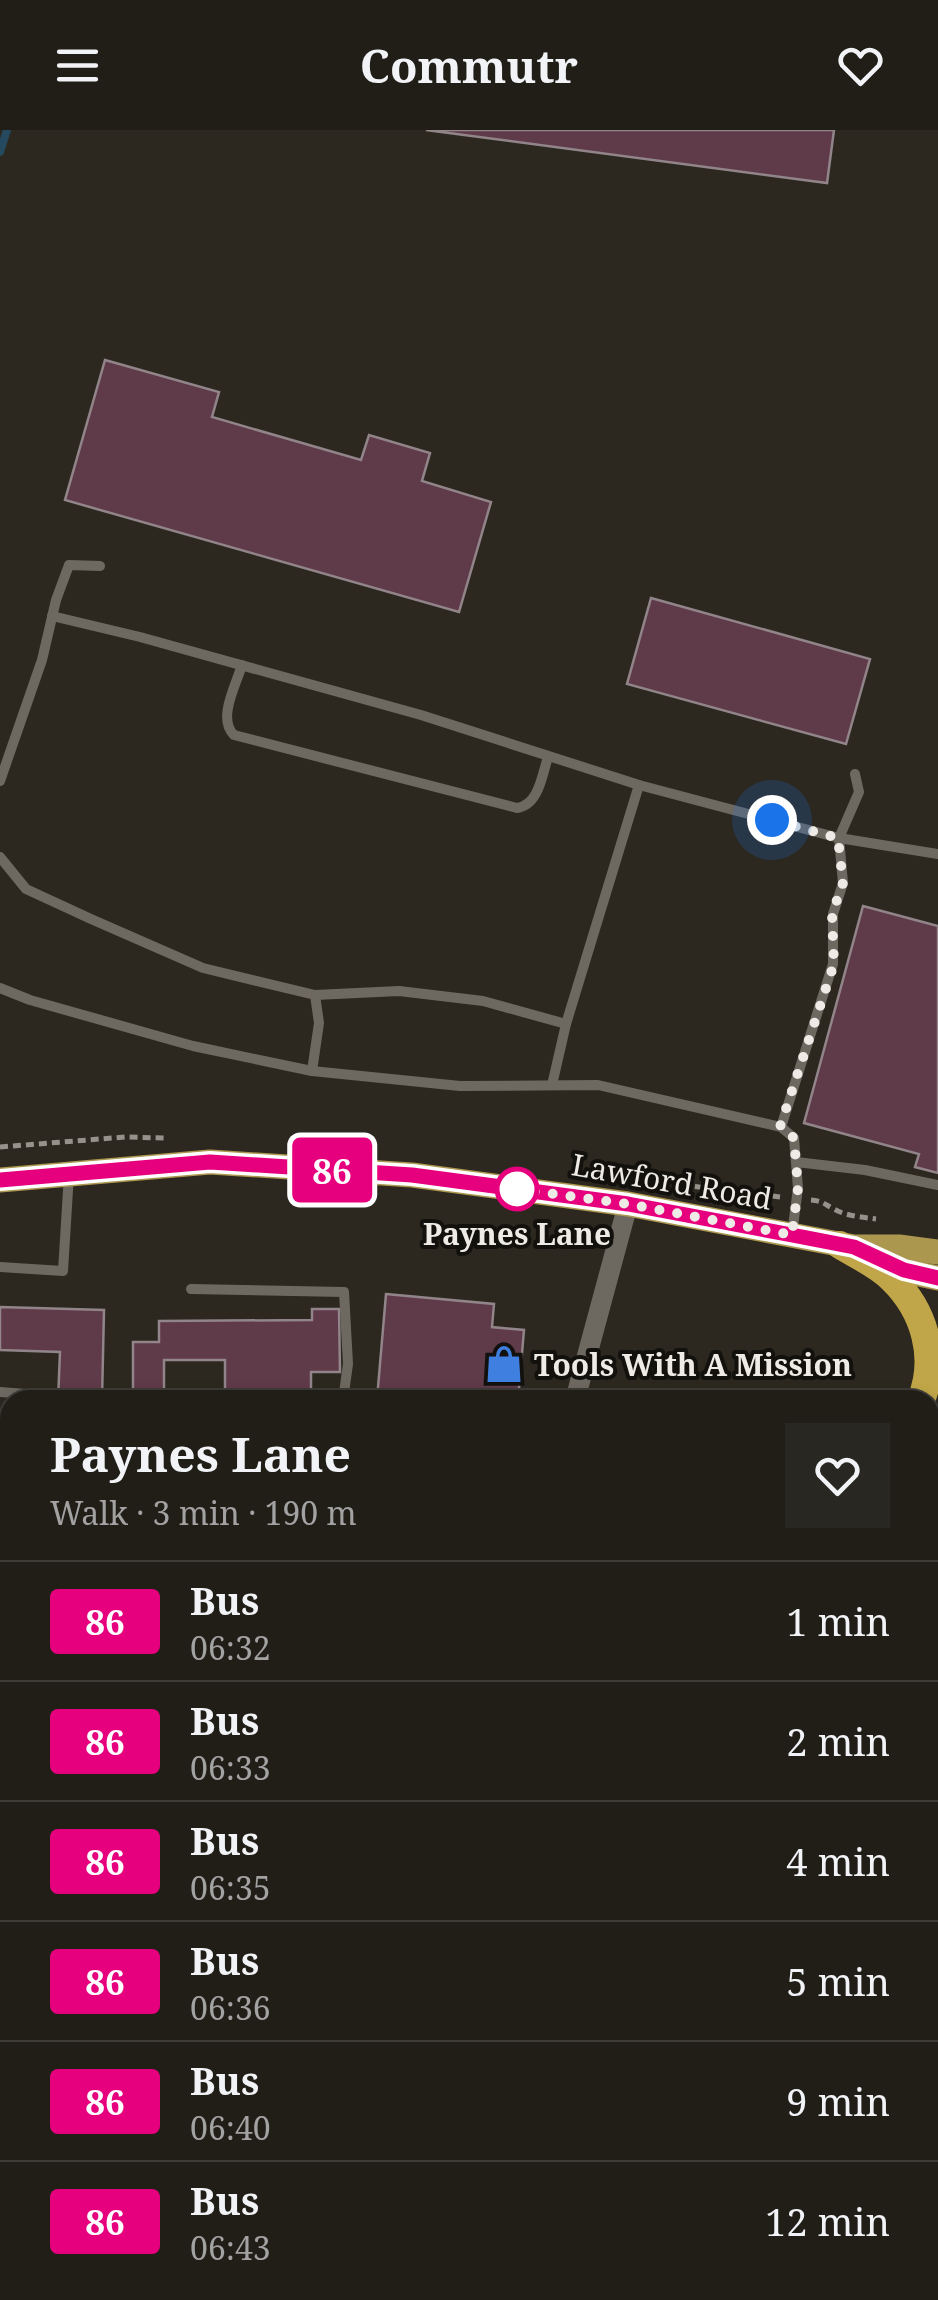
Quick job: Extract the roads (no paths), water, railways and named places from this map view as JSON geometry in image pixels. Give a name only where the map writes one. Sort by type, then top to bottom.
[{"type":"highway","points":[[847,1246],[892,1278],[926,1330],[929,1380],[925,1390]]},
{"type":"main road","name":"Lawford Road","points":[[0,1180],[210,1162],[412,1175],[628,1204],[847,1246],[938,1252]]},
{"type":"main road","name":"Lawford Road","points":[[847,1246],[904,1270],[938,1278]]},
{"type":"street","points":[[579,1390],[628,1204]]},
{"type":"lane","points":[[0,781],[42,660],[69,564],[100,566]]},
{"type":"lane","points":[[52,616],[421,715],[639,785],[838,838],[938,854]]},
{"type":"lane","points":[[242,665],[226,718],[227,728],[234,734],[516,808],[526,807],[533,800],[548,756]]},
{"type":"lane","points":[[780,1127],[834,964],[832,914],[843,883],[838,838],[860,792],[855,774]]},
{"type":"lane","points":[[552,1085],[566,1024],[639,785]]},
{"type":"lane","points":[[0,856],[26,889],[203,968],[315,996],[399,990],[483,1001],[566,1024]]},
{"type":"lane","points":[[0,988],[193,1046],[312,1071],[460,1086],[598,1085],[780,1127],[794,1138],[798,1188],[792,1235]]},
{"type":"lane","points":[[312,1071],[319,1023],[315,996]]},
{"type":"lane","points":[[796,1162],[938,1185]]},
{"type":"lane","points":[[0,1266],[64,1271],[70,1173]]},
{"type":"lane","points":[[190,1289],[344,1292],[348,1364],[345,1390]]},
{"type":"waterway","points":[[0,152],[7,130]]},
{"type":"place","name":"Paynes Lane","points":[[517,1189]]},
{"type":"place","name":"Tools With A Mission","points":[[504,1364]]}]
